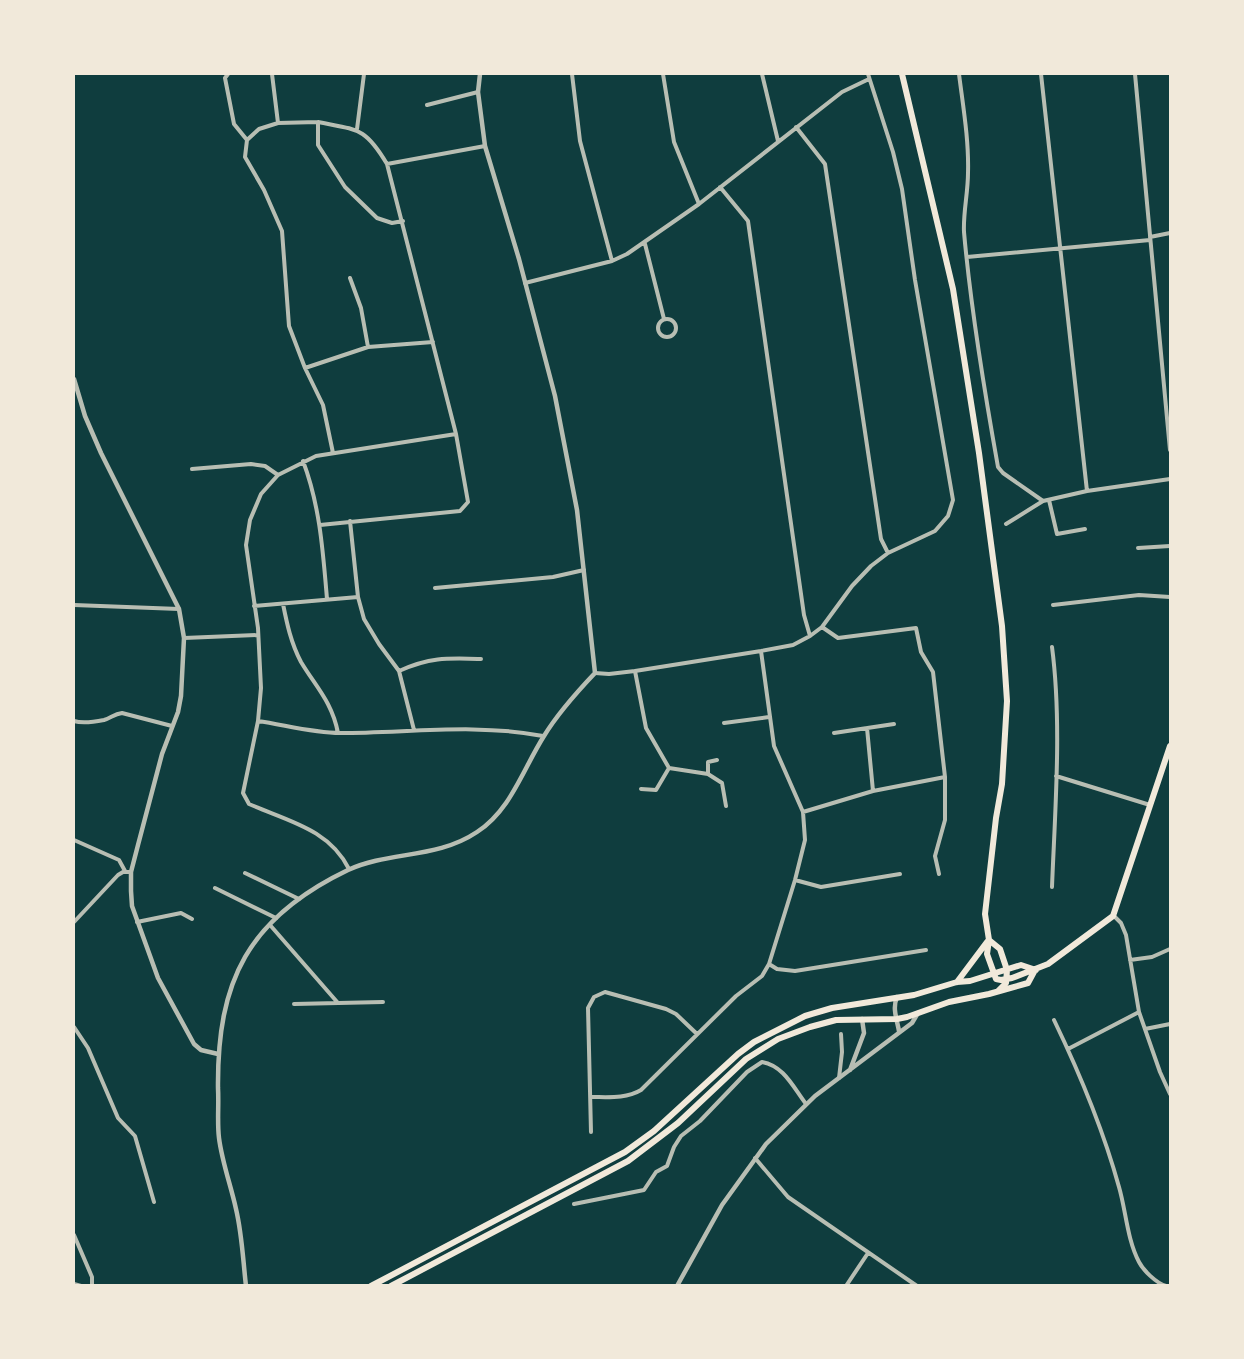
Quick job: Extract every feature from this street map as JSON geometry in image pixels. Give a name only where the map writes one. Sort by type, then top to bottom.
[{"type":"main road","points":[[902,74],[953,289],[976,431],[1002,626],[1007,700],[1002,784],[986,898],[989,940],[987,954],[993,974],[998,980],[1036,970],[1048,964],[1113,916],[1170,746]]},
{"type":"main road","points":[[989,940],[1000,949],[1007,970],[1006,983],[998,991]]},
{"type":"main road","points":[[957,982],[989,940]]},
{"type":"main road","points":[[371,1286],[625,1152],[654,1131],[738,1054],[776,1030],[805,1016],[832,1008],[970,981],[1021,965],[1036,970]]},
{"type":"main road","points":[[391,1286],[628,1161],[662,1137],[746,1059],[778,1039],[823,1022],[842,1019],[897,1019],[949,1002],[1028,982],[1036,970]]},
{"type":"street","points":[[228,74],[225,78],[234,124],[247,140]]},
{"type":"street","points":[[272,74],[278,123]]},
{"type":"street","points":[[357,129],[364,74]]},
{"type":"street","points":[[246,1286],[237,1211],[219,1138],[218,1054],[226,1004],[244,955],[276,918],[317,886],[373,861],[445,848],[478,832],[504,807],[543,736],[565,705],[595,673],[577,510],[555,396],[485,146],[478,92],[480,74]]},
{"type":"street","points":[[572,74],[580,141],[612,261]]},
{"type":"street","points":[[663,74],[674,142],[699,204]]},
{"type":"street","points":[[762,74],[778,141]]},
{"type":"street","points":[[595,673],[635,671],[793,645],[822,627],[861,575],[888,553],[935,531],[948,516],[953,500],[952,489],[915,280],[902,189],[894,152],[868,74]]},
{"type":"street","points":[[958,74],[966,128],[968,172],[964,229],[976,344],[998,466],[1002,473],[1043,501]]},
{"type":"street","points":[[1041,74],[1087,491]]},
{"type":"street","points":[[1135,74],[1170,450]]},
{"type":"street","points":[[525,283],[612,261],[645,243],[720,188],[842,92],[869,79]]},
{"type":"street","points":[[427,105],[478,92]]},
{"type":"street","points":[[318,122],[318,146],[345,187],[377,218],[392,223],[403,221]]},
{"type":"street","points":[[320,525],[460,511],[468,502],[456,434],[434,342],[387,164],[375,143],[357,129],[318,122],[278,123],[259,129],[247,140],[245,157],[264,190],[282,231],[289,326],[305,368],[323,405],[333,453]]},
{"type":"street","points":[[796,127],[825,164],[881,538],[888,553]]},
{"type":"street","points":[[387,164],[485,146]]},
{"type":"street","points":[[720,188],[748,221],[804,615],[810,636]]},
{"type":"street","points":[[967,257],[1150,238],[1170,233]]},
{"type":"street","points":[[645,243],[664,319]]},
{"type":"street","points":[[350,278],[361,308],[368,346]]},
{"type":"street","points":[[664,319],[670,319],[676,325],[675,334],[669,337],[664,336],[658,330],[660,322],[664,319]]},
{"type":"street","points":[[305,368],[368,346],[434,342]]},
{"type":"street","points":[[74,379],[84,416],[179,609],[184,638],[181,696],[128,872],[132,906],[158,978],[194,1044],[201,1050],[218,1054]]},
{"type":"street","points":[[350,870],[343,857],[328,841],[308,829],[249,804],[244,799],[243,793],[258,721],[261,688],[258,635],[246,545],[250,520],[261,494],[278,475],[303,461],[333,453],[456,434]]},
{"type":"street","points":[[303,461],[312,486],[320,525],[327,599]]},
{"type":"street","points":[[192,469],[251,464],[265,466],[278,475]]},
{"type":"street","points":[[1006,524],[1043,501],[1087,491],[1170,479]]},
{"type":"street","points":[[1049,500],[1057,534],[1085,529]]},
{"type":"street","points":[[350,521],[358,597],[364,619],[399,671],[414,730]]},
{"type":"street","points":[[1138,548],[1170,546]]},
{"type":"street","points":[[435,588],[553,577],[584,570]]},
{"type":"street","points":[[1053,605],[1139,596],[1170,597]]},
{"type":"street","points":[[254,606],[358,597]]},
{"type":"street","points":[[283,604],[289,636],[302,663],[327,700],[338,733]]},
{"type":"street","points":[[74,605],[179,609]]},
{"type":"street","points":[[822,627],[838,638],[916,628],[921,652],[933,672],[945,777],[945,820],[935,856],[939,874]]},
{"type":"street","points":[[184,638],[258,635]]},
{"type":"street","points":[[1052,647],[1056,672],[1056,776],[1052,887]]},
{"type":"street","points":[[591,1097],[633,1095],[641,1090],[736,996],[762,976],[769,964],[805,840],[803,812],[774,746],[761,651]]},
{"type":"street","points":[[399,671],[420,662],[444,658],[481,659]]},
{"type":"street","points":[[635,671],[646,728],[669,768]]},
{"type":"street","points":[[74,722],[106,720],[122,713],[172,726]]},
{"type":"street","points":[[724,723],[769,717]]},
{"type":"street","points":[[258,721],[338,733],[450,728],[543,736]]},
{"type":"street","points":[[834,733],[894,724]]},
{"type":"street","points":[[867,728],[873,790]]},
{"type":"street","points":[[708,774],[708,762],[717,760]]},
{"type":"street","points":[[669,768],[708,774],[722,783],[726,806]]},
{"type":"street","points":[[641,789],[656,790],[669,768]]},
{"type":"street","points":[[1056,776],[1151,806]]},
{"type":"street","points":[[803,812],[873,790],[945,777]]},
{"type":"street","points":[[74,840],[119,860],[128,872]]},
{"type":"street","points":[[74,922],[118,875],[128,872]]},
{"type":"street","points":[[245,873],[299,900]]},
{"type":"street","points":[[795,880],[821,887],[900,874]]},
{"type":"street","points":[[215,888],[276,918]]},
{"type":"street","points":[[137,922],[181,913],[192,918]]},
{"type":"street","points":[[1113,916],[1124,928],[1139,1012],[1170,1094]]},
{"type":"street","points":[[270,925],[338,1003]]},
{"type":"street","points":[[1130,960],[1152,957],[1170,949]]},
{"type":"street","points":[[769,964],[777,969],[795,971],[926,950]]},
{"type":"street","points":[[591,1132],[588,1008],[594,997],[605,992],[666,1009],[676,1014],[697,1034]]},
{"type":"street","points":[[897,997],[895,1003],[899,1031]]},
{"type":"street","points":[[294,1004],[383,1002]]},
{"type":"street","points":[[1068,1049],[1139,1012]]},
{"type":"street","points":[[677,1286],[722,1205],[766,1144],[806,1104],[912,1023],[918,1013]]},
{"type":"street","points":[[850,1070],[864,1033],[862,1019]]},
{"type":"street","points":[[1054,1020],[1099,1122],[1140,1264],[1160,1284],[1166,1286]]},
{"type":"street","points":[[1145,1029],[1170,1024]]},
{"type":"street","points":[[74,1027],[88,1048],[118,1118],[135,1136],[154,1202]]},
{"type":"street","points":[[839,1078],[842,1052],[841,1034]]},
{"type":"street","points":[[574,1204],[644,1190],[656,1172],[667,1166],[681,1136],[700,1121],[747,1072],[762,1062],[773,1064],[780,1069],[806,1104]]},
{"type":"street","points":[[755,1158],[788,1197],[916,1286]]},
{"type":"street","points":[[74,1235],[92,1277],[92,1286]]},
{"type":"street","points":[[846,1286],[868,1253]]},
{"type":"street","points":[[74,1284],[81,1286]]}]
